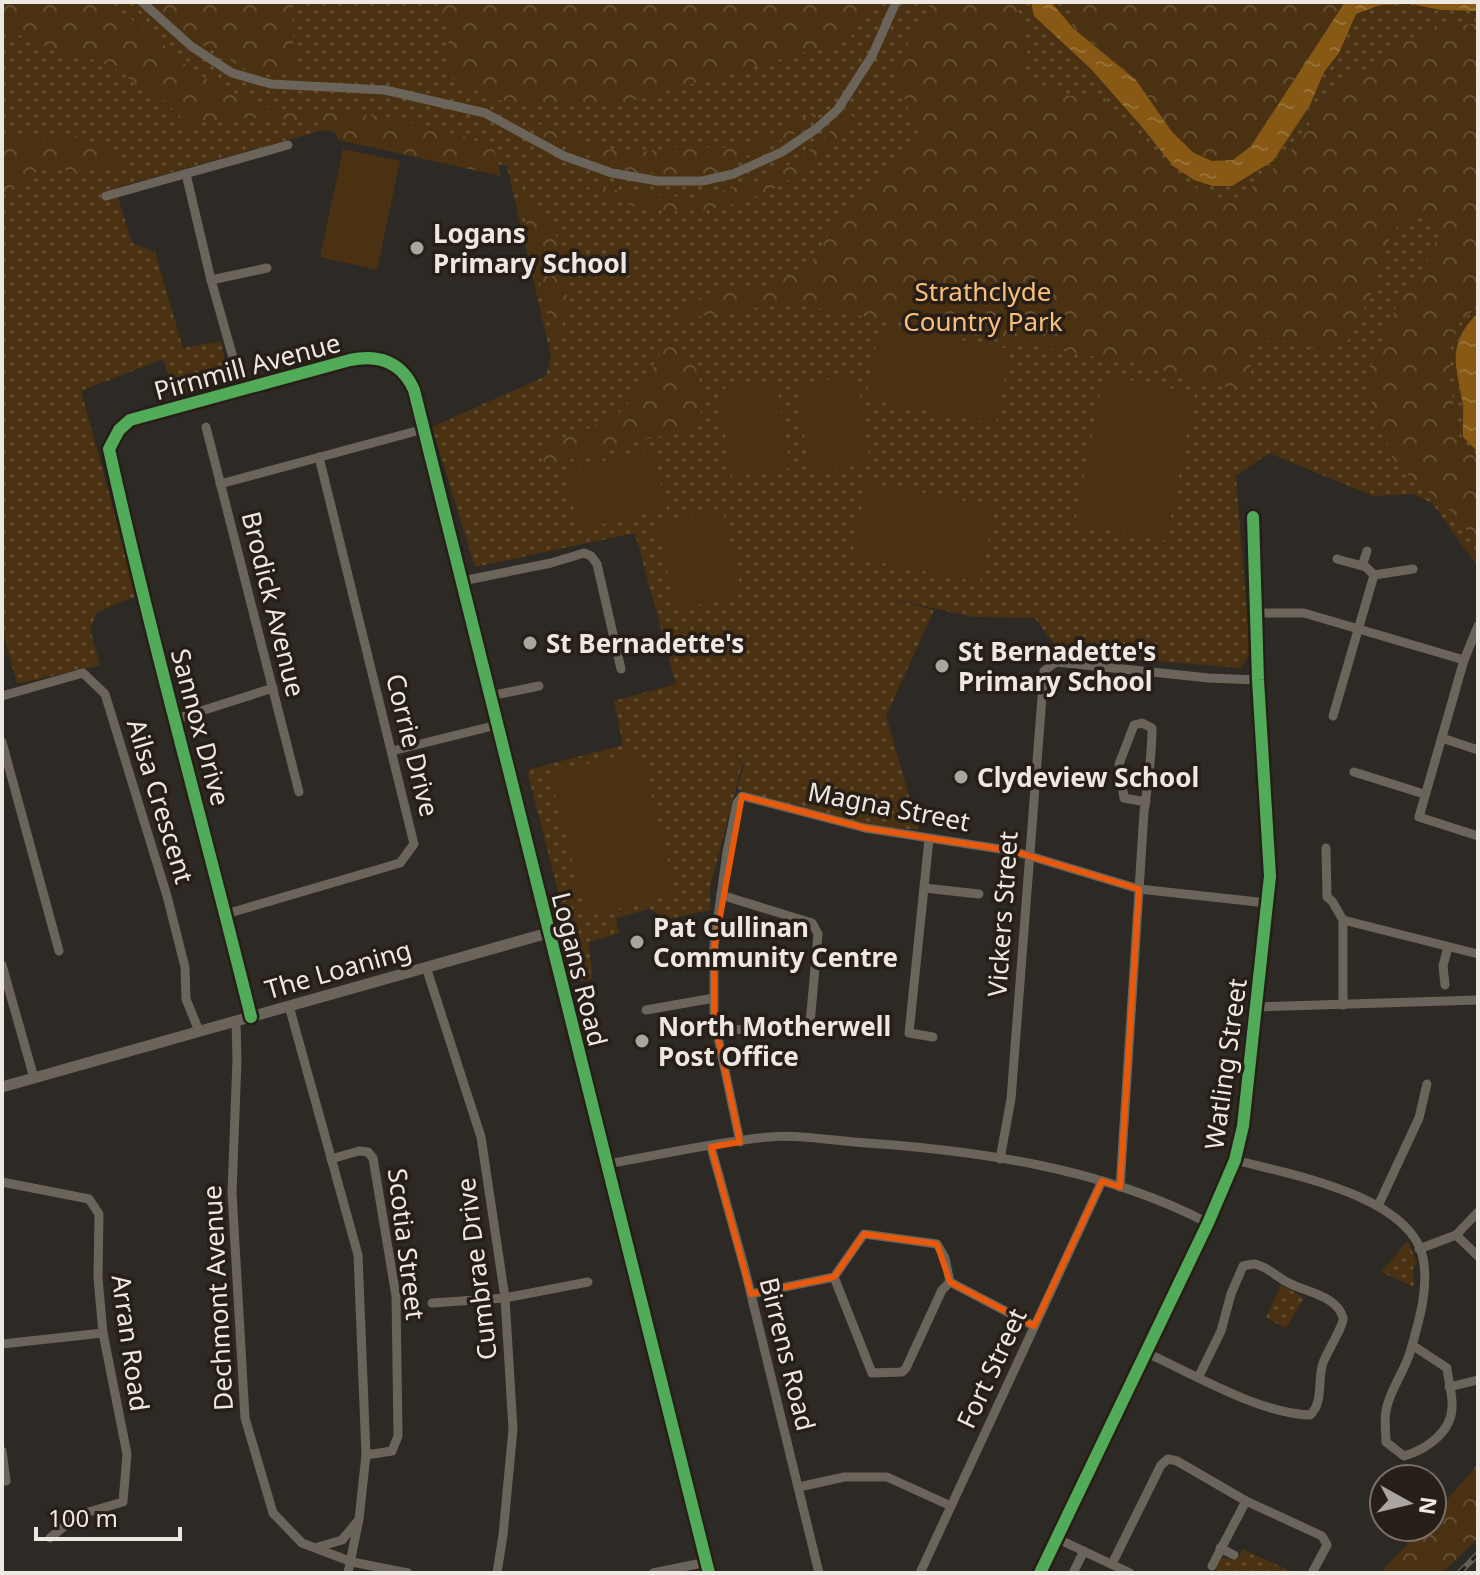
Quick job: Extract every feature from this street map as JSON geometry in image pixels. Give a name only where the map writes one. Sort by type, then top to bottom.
[{"type":"street","points":[[142,2],[191,46],[232,73],[271,84],[385,90],[485,113],[564,156],[612,173],[672,181],[702,181],[733,174],[782,152],[816,129],[838,109],[872,56],[896,2]]},
{"type":"street","points":[[106,196],[282,143]]},
{"type":"street","points":[[186,174],[211,280],[242,389]]},
{"type":"street","points":[[211,280],[267,268]]},
{"type":"street","name":"Pirnmill Avenue","points":[[109,449],[119,430],[130,420],[364,358],[391,363],[407,377]]},
{"type":"street","name":"Logans Road","points":[[407,377],[414,390],[424,429],[708,1568]]},
{"type":"street","name":"Brodick Avenue","points":[[206,427],[299,792]]},
{"type":"street","points":[[220,484],[424,429]]},
{"type":"street","name":"Sannox Drive","points":[[109,449],[129,543],[251,1017]]},
{"type":"street","name":"Corrie Drive","points":[[226,914],[400,863],[414,844],[319,457]]},
{"type":"street","name":"Watling Street","points":[[1040,1573],[1208,1223],[1235,1160],[1248,1092],[1270,876],[1258,680],[1253,517]]},
{"type":"street","points":[[1362,566],[1367,551]]},
{"type":"street","points":[[462,581],[584,553],[591,556],[597,564],[621,669]]},
{"type":"street","points":[[1337,559],[1362,566],[1374,575],[1413,569]]},
{"type":"street","points":[[1333,716],[1374,575]]},
{"type":"street","points":[[1256,613],[1304,613],[1464,660]]},
{"type":"street","points":[[1478,626],[1464,660],[1419,817],[1478,836]]},
{"type":"street","name":"Vickers Street","points":[[1000,1159],[1012,1088],[1044,671],[1056,662],[1258,680]]},
{"type":"street","name":"Ailsa Crescent","points":[[2,696],[83,673],[105,694],[167,896],[185,967],[186,999],[199,1031]]},
{"type":"street","points":[[490,696],[539,686]]},
{"type":"street","points":[[176,719],[273,688]]},
{"type":"street","points":[[1120,1187],[1152,728],[1142,723],[1134,725],[1119,764],[1124,798],[1146,802]]},
{"type":"street","points":[[392,751],[497,725]]},
{"type":"street","points":[[1442,738],[1478,750]]},
{"type":"street","points":[[2,742],[59,951]]},
{"type":"street","points":[[1354,772],[1424,794]]},
{"type":"street","name":"Magna Street","points":[[721,895],[737,803],[742,796],[865,828],[1028,855],[1139,889],[1267,903]]},
{"type":"street","points":[[929,839],[909,1033],[933,1037]]},
{"type":"street","points":[[1326,848],[1327,897],[1343,920],[1343,1005]]},
{"type":"street","points":[[924,888],[979,894]]},
{"type":"street","points":[[716,1029],[804,1031],[810,1024],[818,934],[812,923],[721,895],[714,945],[716,1029],[740,1142]]},
{"type":"street","points":[[1343,920],[1478,954]]},
{"type":"street","name":"The Loaning","points":[[2,1087],[548,933]]},
{"type":"street","points":[[1445,985],[1443,966],[1448,947]]},
{"type":"street","points":[[2,965],[34,1078]]},
{"type":"street","name":"Cumbrae Drive","points":[[426,967],[481,1137],[505,1298],[513,1429],[497,1573]]},
{"type":"street","points":[[646,1010],[714,998]]},
{"type":"street","points":[[1256,1007],[1478,1000]]},
{"type":"street","name":"Scotia Street","points":[[289,1006],[358,1255],[366,1455],[359,1519],[348,1573]]},
{"type":"street","name":"Dechmont Avenue","points":[[236,1021],[232,1192],[245,1418],[273,1513],[302,1543],[352,1562],[408,1573]]},
{"type":"street","points":[[1378,1206],[1419,1118],[1427,1084]]},
{"type":"street","points":[[607,1164],[772,1136],[932,1147],[1102,1181],[1177,1207],[1208,1223]]},
{"type":"street","name":"Birrens Road","points":[[711,1147],[751,1294],[819,1573]]},
{"type":"street","name":"Scotia Street","points":[[331,1159],[359,1151],[368,1152],[373,1158],[396,1296],[398,1436],[392,1451],[366,1455]]},
{"type":"street","points":[[1235,1160],[1326,1184],[1378,1206],[1406,1227],[1419,1249],[1423,1258],[1424,1295],[1412,1345],[1386,1409],[1386,1442],[1404,1456],[1422,1451],[1445,1429],[1453,1409],[1447,1368],[1412,1345]]},
{"type":"street","name":"Fort Street","points":[[920,1573],[1102,1181]]},
{"type":"street","name":"Arran Road","points":[[2,1182],[89,1199],[99,1214],[98,1278],[103,1333],[127,1454],[123,1502],[78,1515],[50,1538]]},
{"type":"street","points":[[1419,1249],[1456,1235],[1478,1212]]},
{"type":"street","points":[[751,1294],[834,1277],[864,1234],[937,1244],[945,1258],[950,1282]]},
{"type":"street","points":[[1456,1235],[1478,1256]]},
{"type":"street","points":[[1145,1352],[1199,1376],[1258,1402],[1283,1411],[1310,1415],[1318,1406],[1320,1370],[1327,1350],[1343,1324],[1343,1317],[1317,1293],[1289,1283],[1258,1264],[1243,1266],[1221,1331],[1199,1376]]},
{"type":"street","points":[[834,1277],[872,1373],[902,1372],[906,1368],[942,1290],[950,1282]]},
{"type":"street","points":[[432,1303],[505,1298],[588,1282]]},
{"type":"street","points":[[950,1282],[1034,1326]]},
{"type":"street","points":[[2,1344],[103,1333]]},
{"type":"street","points":[[1449,1387],[1478,1380]]},
{"type":"street","points":[[2,1451],[6,1481]]},
{"type":"street","points":[[1112,1564],[1161,1465],[1168,1459],[1177,1461],[1246,1501],[1322,1536],[1327,1545],[1312,1573]]},
{"type":"street","points":[[799,1487],[844,1477],[887,1477],[951,1506]]},
{"type":"street","points":[[1212,1566],[1246,1501]]},
{"type":"street","points":[[314,1548],[342,1540],[359,1519]]},
{"type":"street","points":[[1056,1538],[1130,1573]]},
{"type":"street","points":[[1220,1548],[1234,1555]]},
{"type":"street","points":[[1073,1573],[1084,1551]]},
{"type":"street","points":[[653,1573],[708,1568]]},
{"type":"highlighted area","points":[[742,796],[865,828],[1013,851],[1139,889],[1120,1187],[1102,1181],[1034,1326],[950,1282],[937,1244],[864,1234],[834,1277],[751,1294],[711,1147],[740,1142],[714,1018],[714,950]]},
{"type":"green space","name":"Strathclyde Country Park","points":[[2,2],[1478,2],[1478,567],[1432,503],[1413,494],[1373,496],[1269,453],[1236,476],[1250,654],[1241,668],[1061,653],[1035,618],[973,617],[885,597],[934,610],[886,716],[919,830],[865,825],[737,789],[744,765],[734,751],[742,765],[710,887],[710,910],[668,919],[649,909],[616,918],[619,933],[588,943],[591,980],[581,981],[527,770],[623,745],[614,701],[676,684],[635,533],[475,567],[432,427],[546,376],[551,356],[507,166],[324,130],[115,188],[132,243],[155,252],[183,348],[221,341],[229,382],[175,396],[163,359],[81,391],[137,596],[97,612],[90,629],[100,665],[17,684],[2,629]]},
{"type":"green space","points":[[2,2],[101,2],[117,9],[155,37],[195,73],[232,93],[271,108],[388,117],[470,138],[494,149],[501,176],[339,140],[330,124],[234,118],[178,129],[181,117],[163,100],[143,92],[122,72],[98,61],[60,52],[2,28]]},
{"type":"green space","points":[[152,2],[293,2],[294,75],[241,68],[215,48],[194,41]]},
{"type":"green space","points":[[439,2],[872,2],[849,40],[628,102],[545,106],[492,99],[448,76],[449,26]]},
{"type":"green space","points":[[932,2],[1016,2],[1029,48],[1019,72],[1068,95],[1102,94],[1139,143],[1170,175],[1222,198],[1238,197],[1264,178],[1293,148],[1322,105],[1354,74],[1376,67],[1389,51],[1430,27],[1478,24],[1478,305],[1459,324],[1451,346],[1449,376],[1459,436],[1478,462],[1478,545],[1455,515],[1394,462],[1370,398],[1369,368],[1399,299],[1424,267],[1441,230],[1424,215],[1400,223],[1386,245],[1370,297],[1348,340],[1327,352],[1277,339],[1246,345],[1251,387],[1213,385],[1151,366],[787,303],[676,320],[689,305],[721,291],[769,285],[809,266],[836,221],[879,174],[899,160],[919,135],[893,70]]},
{"type":"green space","points":[[1345,2],[1251,146],[1234,159],[1214,161],[1200,157],[1187,147],[1129,74],[1073,29],[1069,4]]},
{"type":"green space","points":[[828,106],[798,132],[711,173],[692,176],[623,170],[535,133],[531,121],[607,150],[643,152],[683,146],[722,148],[753,143]]},
{"type":"green space","points":[[858,110],[844,136],[819,158],[794,177],[736,203],[705,210],[642,208],[612,199],[583,184],[690,198],[751,184],[799,160]]},
{"type":"green space","points":[[75,136],[117,151],[120,165],[74,173],[53,165],[30,175],[2,196],[2,138]]},
{"type":"green space","points":[[343,149],[400,161],[377,270],[320,257]]},
{"type":"green space","points":[[517,184],[546,217],[562,252],[567,300],[555,347]]},
{"type":"green space","points":[[880,325],[1010,349],[996,424],[866,399]]},
{"type":"green space","points":[[666,343],[678,348],[694,364],[700,385],[700,422],[674,434],[560,462],[543,463],[540,448],[616,417],[644,385]]},
{"type":"green space","points":[[857,375],[870,464],[810,473],[797,384]]},
{"type":"green space","points":[[1104,375],[1195,393],[1166,541],[1075,524]]},
{"type":"green space","points":[[776,381],[790,468],[732,477],[718,390]]},
{"type":"green space","points":[[652,449],[667,508],[579,530],[564,471]]},
{"type":"green space","points":[[867,482],[995,507],[980,582],[852,557]]},
{"type":"green space","points":[[722,508],[742,594],[677,610],[656,523]]},
{"type":"green space","points":[[640,750],[676,894],[587,917],[550,774]]},
{"type":"green space","points":[[1408,1241],[1417,1263],[1413,1267],[1414,1287],[1381,1272]]},
{"type":"green space","points":[[1281,1285],[1304,1298],[1286,1328],[1266,1318]]},
{"type":"green space","points":[[1478,1464],[1478,1538],[1442,1573],[1380,1573],[1408,1543],[1448,1543],[1448,1499]]},
{"type":"green space","points":[[1242,1549],[1295,1573],[1221,1573],[1215,1570],[1222,1558],[1238,1559]]},
{"type":"water","points":[[1031,2],[1051,2],[1074,29],[1136,80],[1172,132],[1194,153],[1212,161],[1233,160],[1251,146],[1345,2],[1478,2],[1478,11],[1441,10],[1411,4],[1380,5],[1356,14],[1339,53],[1324,72],[1310,105],[1273,161],[1232,186],[1213,186],[1194,180],[1173,166],[1091,69],[1034,16]]},
{"type":"water","points":[[1478,313],[1478,452],[1463,437],[1463,405],[1456,356],[1461,336]]},
{"type":"railway","points":[[1459,1573],[1478,1554]]},
{"type":"cycle path","points":[[251,1017],[109,449],[119,430],[130,420],[350,360],[380,359],[403,373],[414,390],[709,1573]]},
{"type":"cycle path","points":[[1040,1573],[1208,1223],[1235,1160],[1243,1126],[1270,876],[1258,680],[1253,517]]},
{"type":"place","name":"Logans Primary School","points":[[417,248]]},
{"type":"place","name":"St Bernadette's","points":[[530,643]]},
{"type":"place","name":"St Bernadette's Primary School","points":[[942,666]]},
{"type":"place","name":"Clydeview School","points":[[961,777]]},
{"type":"place","name":"Pat Cullinan Community Centre","points":[[637,942]]},
{"type":"place","name":"North Motherwell Post Office","points":[[642,1041]]}]
